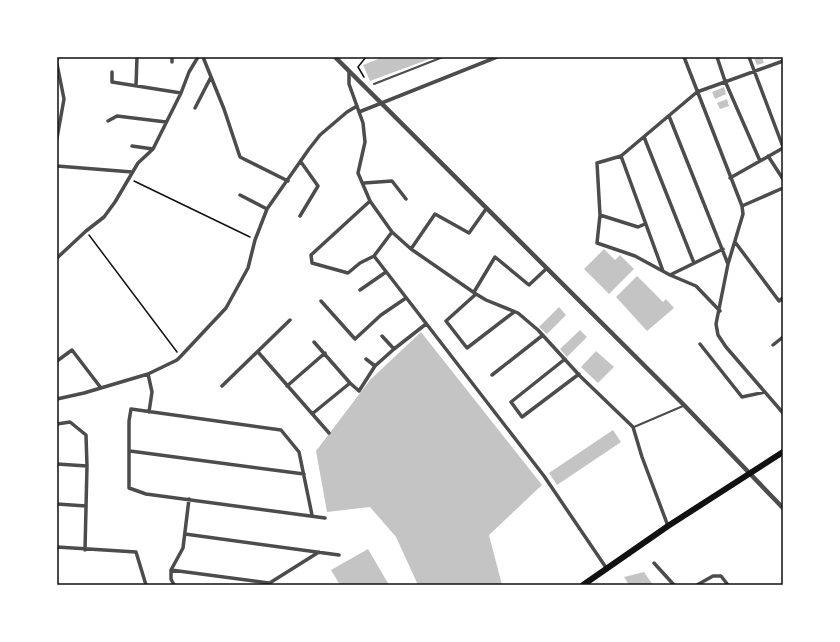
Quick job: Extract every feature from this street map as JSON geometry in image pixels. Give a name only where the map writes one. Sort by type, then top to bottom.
[{"type":"highway","points":[[586,584],[668,526],[783,452]]},
{"type":"street","points":[[136,86],[137,57]]},
{"type":"street","points":[[172,57],[172,62]]},
{"type":"street","points":[[57,258],[86,231],[104,217],[130,179],[132,172],[138,163],[153,149],[181,93],[189,72],[198,57]]},
{"type":"street","points":[[203,57],[224,110],[240,158],[288,181]]},
{"type":"street","points":[[335,57],[684,405],[783,508]]},
{"type":"street","points":[[359,112],[497,57]]},
{"type":"street","points":[[684,57],[742,206],[743,214],[728,264],[720,312],[716,324],[718,335],[726,347],[783,413]]},
{"type":"street","points":[[717,57],[725,82],[760,161]]},
{"type":"street","points":[[730,178],[783,147],[749,57]]},
{"type":"street","points":[[720,312],[696,286],[670,275],[635,256],[596,243],[600,215],[597,163],[621,156],[697,92],[783,61],[781,57]]},
{"type":"street","points":[[57,64],[64,100],[57,138]]},
{"type":"street","points":[[349,71],[349,84],[363,123],[365,142],[358,173],[364,183],[370,201],[392,232],[411,249],[486,300],[518,313],[543,335],[579,374],[633,427],[642,457],[668,526]]},
{"type":"street","points":[[112,72],[112,82],[181,93]]},
{"type":"street","points":[[195,108],[211,77]]},
{"type":"street","points":[[57,399],[148,374],[178,360],[226,308],[248,268],[255,240],[268,209],[320,135],[347,112],[357,106]]},
{"type":"street","points":[[108,121],[117,116],[166,122]]},
{"type":"street","points":[[669,116],[728,264]]},
{"type":"street","points":[[644,137],[694,264]]},
{"type":"street","points":[[132,146],[153,149]]},
{"type":"street","points":[[621,156],[663,271]]},
{"type":"street","points":[[768,156],[783,178]]},
{"type":"street","points":[[300,216],[318,186],[301,162]]},
{"type":"street","points":[[57,166],[132,172]]},
{"type":"street","points":[[364,183],[392,181],[406,199]]},
{"type":"street","points":[[742,206],[783,188]]},
{"type":"street","points":[[240,195],[268,209]]},
{"type":"street","points":[[370,201],[311,255],[312,263],[348,273],[374,256],[392,232]]},
{"type":"street","points":[[411,249],[435,214],[469,233],[486,209]]},
{"type":"street","points":[[600,215],[638,227],[645,224]]},
{"type":"street","points":[[735,242],[779,300],[783,298]]},
{"type":"street","points":[[670,275],[723,250]]},
{"type":"street","points":[[374,256],[544,476],[607,569]]},
{"type":"street","points":[[514,312],[467,348],[446,321],[475,293],[495,257],[529,284],[546,269]]},
{"type":"street","points":[[360,290],[386,272]]},
{"type":"street","points":[[322,301],[355,339],[382,315],[406,298]]},
{"type":"street","points":[[222,386],[290,320]]},
{"type":"street","points":[[314,342],[359,391],[375,366],[426,324]]},
{"type":"street","points":[[492,376],[543,335]]},
{"type":"street","points":[[382,336],[394,349]]},
{"type":"street","points":[[773,345],[783,337]]},
{"type":"street","points":[[700,344],[742,397],[765,392]]},
{"type":"street","points":[[57,361],[72,350],[101,388]]},
{"type":"street","points":[[258,352],[329,433]]},
{"type":"street","points":[[287,386],[325,354]]},
{"type":"street","points":[[366,359],[375,366]]},
{"type":"street","points":[[565,359],[511,402],[522,417],[579,374]]},
{"type":"street","points":[[148,374],[152,392],[149,412]]},
{"type":"street","points":[[312,414],[350,382]]},
{"type":"street","points":[[312,516],[299,452],[281,430],[131,409],[129,421],[129,488],[146,494],[325,518]]},
{"type":"street","points":[[57,424],[70,422],[86,435],[87,466],[85,550]]},
{"type":"street","points":[[130,451],[304,474]]},
{"type":"street","points":[[57,464],[87,466]]},
{"type":"street","points":[[174,585],[171,579],[171,570],[183,548],[189,499]]},
{"type":"street","points":[[57,504],[86,506]]},
{"type":"street","points":[[185,534],[339,555]]},
{"type":"street","points":[[57,547],[85,550],[136,552],[146,585]]},
{"type":"street","points":[[171,570],[267,584],[319,552]]},
{"type":"street","points":[[654,563],[674,585]]},
{"type":"street","points":[[697,585],[712,576],[721,576],[728,585]]},
{"type":"lane","points":[[374,84],[443,57]]},
{"type":"lane","points":[[633,427],[684,405]]},
{"type":"path","points":[[365,77],[358,67],[366,57]]},
{"type":"path","points":[[130,179],[255,240]]},
{"type":"path","points":[[86,231],[181,356]]},
{"type":"building","points":[[383,57],[435,57],[370,81],[363,65]]},
{"type":"building","points":[[762,57],[764,63],[757,65],[754,58]]},
{"type":"building","points":[[724,87],[726,94],[715,99],[712,92]]},
{"type":"building","points":[[727,99],[729,106],[720,109],[717,103]]},
{"type":"building","points":[[604,249],[615,260],[620,255],[634,269],[609,294],[584,269]]},
{"type":"building","points":[[637,276],[663,302],[666,299],[674,308],[647,331],[616,297]]},
{"type":"building","points":[[559,307],[566,315],[547,334],[539,327]]},
{"type":"building","points":[[580,330],[587,337],[567,357],[560,349]]},
{"type":"building","points":[[421,332],[542,485],[489,535],[502,585],[418,585],[396,537],[370,507],[327,512],[316,451],[370,380]]},
{"type":"building","points":[[596,351],[614,367],[598,383],[581,367]]},
{"type":"building","points":[[613,430],[621,442],[557,485],[549,473]]},
{"type":"building","points":[[368,549],[389,585],[340,585],[331,570]]},
{"type":"building","points":[[644,572],[653,585],[629,585],[624,577]]}]
